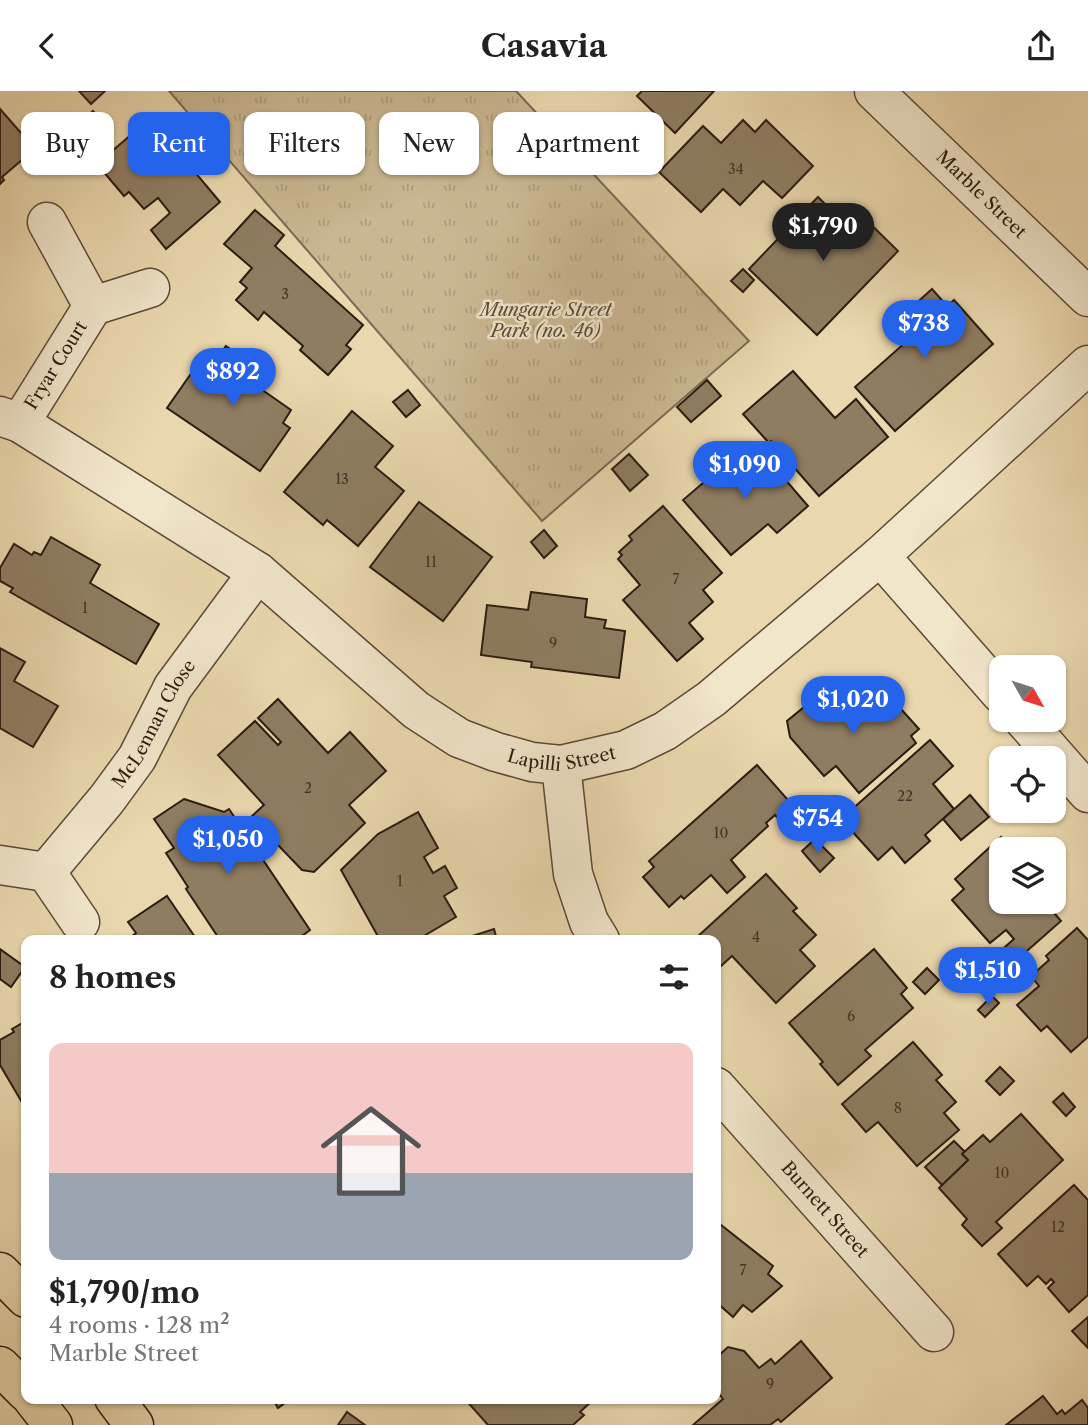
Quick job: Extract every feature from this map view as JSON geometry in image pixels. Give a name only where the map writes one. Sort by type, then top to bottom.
[{"type":"main road","points":[[0,1272],[21,1293]]},
{"type":"main road","points":[[0,1366],[21,1387]]},
{"type":"main road","points":[[37,1404],[53,1425]]},
{"type":"main road","points":[[118,1404],[134,1425]]},
{"type":"street","name":"Marble Street","points":[[874,91],[1088,297]]},
{"type":"street","name":"Fryar Court","points":[[47,222],[93,306]]},
{"type":"street","name":"Fryar Court","points":[[10,420],[93,306],[150,288]]},
{"type":"street","name":"Lapilli Street","points":[[10,420],[258,572],[416,710],[459,738],[532,762],[561,765],[626,750],[665,731],[710,699],[880,556],[1088,365]]},
{"type":"street","points":[[880,556],[989,680]]},
{"type":"street","name":"McLennan Close","points":[[46,872],[107,799],[137,758],[173,687],[258,572]]},
{"type":"street","points":[[1034,732],[1088,793]]},
{"type":"street","points":[[561,765],[573,874],[589,922],[597,935]]},
{"type":"street","points":[[0,865],[46,872],[80,922]]},
{"type":"street","name":"Burnett Street","points":[[721,1093],[934,1332]]},
{"type":"green space","name":"Mungarie Street Park (no. 46)","points":[[169,91],[516,91],[536,112],[493,112],[493,175],[594,175],[749,341],[542,521],[230,161],[230,112],[187,112]]},
{"type":"building","points":[[79,91],[105,91],[91,104]]},
{"type":"building","points":[[642,91],[714,91],[675,133],[664,122],[664,112],[653,112],[637,96]]},
{"type":"building","points":[[0,109],[21,133],[21,161],[2,177],[4,180],[0,184]]},
{"type":"building","points":[[743,120],[755,132],[766,120],[813,166],[782,198],[763,181],[740,205],[723,189],[701,212],[662,175],[664,167],[703,126],[721,143]]},
{"type":"building","points":[[128,137],[128,175],[197,175],[220,202],[166,249],[151,230],[170,213],[158,198],[144,209],[129,192],[124,196],[106,175],[114,175],[114,149]]},
{"type":"building","points":[[818,197],[845,224],[857,211],[898,251],[817,335],[749,269]]},
{"type":"building","points":[[255,210],[284,235],[275,246],[363,325],[346,345],[351,349],[328,375],[300,350],[303,346],[264,312],[258,320],[236,300],[247,288],[240,282],[252,268],[224,244]]},
{"type":"building","points":[[743,269],[754,280],[743,292],[731,281]]},
{"type":"building","points":[[932,289],[947,306],[954,300],[993,344],[895,431],[855,387],[915,334],[901,317]]},
{"type":"building","points":[[226,346],[258,368],[261,389],[291,410],[283,423],[290,428],[260,471],[167,408],[197,365],[208,372]]},
{"type":"building","points":[[793,371],[835,418],[856,399],[888,437],[819,496],[771,441],[769,443],[743,414]]},
{"type":"building","points":[[707,380],[721,396],[691,422],[677,407]]},
{"type":"building","points":[[408,390],[420,405],[406,417],[393,402]]},
{"type":"building","points":[[352,411],[393,446],[375,467],[404,491],[358,546],[327,520],[323,525],[284,492]]},
{"type":"building","points":[[759,449],[808,506],[777,533],[768,524],[731,555],[683,500],[738,453],[746,461]]},
{"type":"building","points":[[629,454],[648,475],[630,491],[612,469]]},
{"type":"building","points":[[419,502],[492,557],[443,621],[370,567]]},
{"type":"building","points":[[663,506],[722,573],[703,590],[713,602],[689,623],[703,639],[677,661],[623,600],[640,585],[618,559],[622,555],[619,552],[632,540],[629,536]]},
{"type":"building","points":[[544,530],[557,546],[544,558],[531,542]]},
{"type":"building","points":[[51,537],[100,565],[90,583],[159,624],[136,664],[10,592],[13,588],[0,581],[0,568],[14,544],[32,555],[34,552],[41,555]]},
{"type":"building","points":[[531,592],[587,599],[585,617],[606,620],[604,628],[625,631],[619,678],[531,667],[532,662],[481,655],[487,605],[528,610]]},
{"type":"building","points":[[0,648],[25,662],[14,681],[58,706],[33,747],[0,728]]},
{"type":"building","points":[[859,684],[880,708],[891,698],[919,729],[911,736],[916,743],[859,793],[836,766],[824,776],[790,737],[787,721],[809,703],[822,710],[835,699],[838,702]]},
{"type":"building","points":[[278,699],[328,753],[350,732],[386,771],[349,805],[365,823],[314,872],[302,870],[251,817],[264,805],[218,755],[255,721],[278,745],[281,742],[258,718]]},
{"type":"building","points":[[930,740],[953,766],[933,784],[954,809],[925,835],[930,841],[905,863],[892,847],[878,860],[841,819]]},
{"type":"building","points":[[757,765],[811,826],[797,839],[775,815],[766,823],[768,826],[731,860],[745,877],[727,893],[711,875],[684,899],[681,896],[669,907],[643,877],[654,867],[649,861]]},
{"type":"building","points":[[970,795],[989,817],[961,840],[943,819]]},
{"type":"building","points":[[184,799],[224,812],[229,809],[310,930],[303,935],[217,935],[166,853],[174,848],[154,819]]},
{"type":"building","points":[[418,812],[438,848],[424,857],[433,873],[445,866],[457,888],[444,896],[456,917],[425,935],[377,935],[341,870],[378,834]]},
{"type":"building","points":[[815,839],[834,858],[820,872],[802,851]]},
{"type":"building","points":[[989,848],[989,914],[1055,914],[1061,921],[1010,966],[998,953],[1014,939],[1006,930],[990,943],[952,900],[964,889],[955,879]]},
{"type":"building","points":[[766,874],[797,908],[793,911],[816,935],[800,950],[815,966],[776,1003],[732,956],[721,966],[721,935],[699,935]]},
{"type":"building","points":[[167,896],[194,935],[133,935],[136,933],[128,922]]},
{"type":"building","points":[[1077,928],[1088,940],[1088,1037],[1071,1052],[1047,1026],[1041,1031],[1017,1005],[1039,986],[1031,976],[1049,960],[1046,956]]},
{"type":"building","points":[[494,929],[496,935],[475,935]]},
{"type":"building","points":[[0,949],[21,964],[21,973],[11,987],[0,979]]},
{"type":"building","points":[[874,949],[907,988],[901,994],[913,1008],[865,1050],[871,1056],[838,1085],[820,1064],[823,1062],[789,1023]]},
{"type":"building","points":[[927,968],[939,980],[925,994],[913,982]]},
{"type":"building","points":[[992,996],[999,1003],[985,1017],[978,1010]]},
{"type":"building","points":[[21,1024],[21,1101],[0,1065],[0,1040],[14,1032],[12,1029]]},
{"type":"building","points":[[913,1042],[942,1075],[936,1080],[956,1102],[944,1113],[959,1130],[917,1166],[878,1122],[866,1132],[842,1104]]},
{"type":"building","points":[[1000,1067],[1014,1081],[1000,1095],[986,1081]]},
{"type":"building","points":[[1063,1093],[1075,1107],[1066,1116],[1053,1102]]},
{"type":"building","points":[[1021,1114],[1063,1160],[996,1222],[1002,1228],[982,1246],[962,1225],[967,1219],[939,1188],[968,1160],[962,1154],[983,1135],[990,1142]]},
{"type":"building","points":[[954,1141],[964,1151],[962,1154],[968,1160],[942,1185],[925,1167]]},
{"type":"building","points":[[1074,1185],[1088,1200],[1088,1295],[1069,1312],[1048,1288],[1054,1282],[1051,1279],[1046,1284],[1038,1276],[1027,1286],[998,1254]]},
{"type":"building","points":[[721,1225],[773,1266],[768,1274],[782,1286],[752,1312],[743,1305],[733,1317],[721,1306]]},
{"type":"building","points":[[1088,1317],[1088,1348],[1072,1331]]},
{"type":"building","points":[[801,1341],[832,1378],[781,1422],[778,1419],[770,1425],[693,1425],[717,1404],[721,1404],[721,1353],[728,1347],[744,1351],[759,1368],[771,1359],[775,1364]]},
{"type":"building","points":[[1043,1396],[1057,1414],[1062,1410],[1065,1414],[1082,1400],[1088,1408],[1088,1425],[1006,1425]]},
{"type":"building","points":[[469,1404],[589,1404],[580,1412],[584,1415],[573,1425],[488,1425]]},
{"type":"building","points":[[347,1412],[365,1425],[338,1425]]}]
